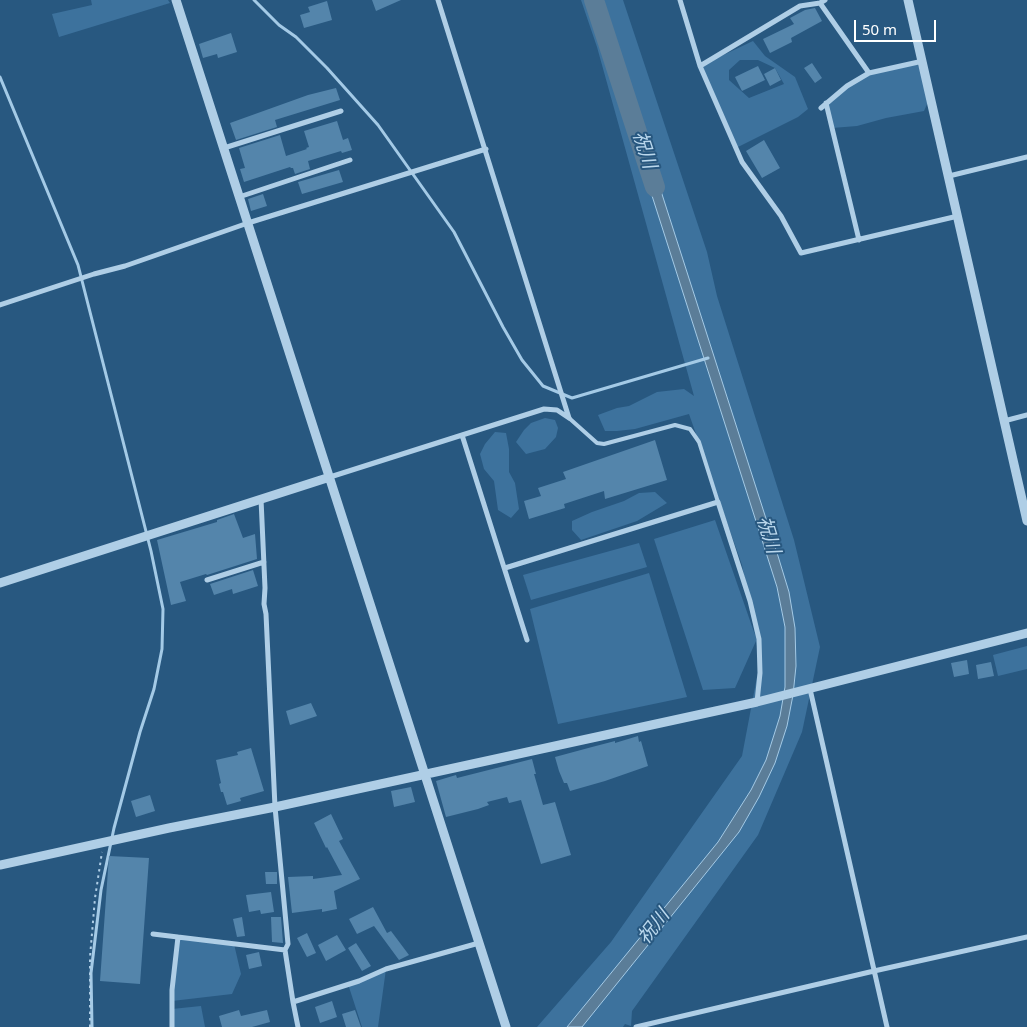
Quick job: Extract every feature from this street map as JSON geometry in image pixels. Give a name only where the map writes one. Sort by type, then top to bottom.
[{"type":"street","points":[[176,0],[506,1027]]},
{"type":"street","points":[[438,0],[569,418]]},
{"type":"street","points":[[680,0],[700,66],[742,162],[782,216],[801,253],[958,216]]},
{"type":"street","points":[[908,0],[1027,521]]},
{"type":"street","points":[[700,66],[800,6],[823,1],[870,73]]},
{"type":"street","points":[[821,108],[847,86],[870,73],[923,61]]},
{"type":"street","points":[[826,103],[859,240]]},
{"type":"street","points":[[224,148],[341,111]]},
{"type":"street","points":[[0,305],[94,274],[125,266],[248,223],[486,149]]},
{"type":"street","points":[[949,176],[1027,157]]},
{"type":"street","points":[[239,197],[350,160]]},
{"type":"street","points":[[0,583],[544,409],[557,410],[569,418]]},
{"type":"street","points":[[1004,421],[1027,415]]},
{"type":"street","points":[[462,435],[527,640]]},
{"type":"street","points":[[261,499],[264,604],[275,807],[288,944],[284,950],[298,1027]]},
{"type":"street","points":[[505,568],[718,502],[750,601],[759,639],[760,673],[757,702]]},
{"type":"street","points":[[207,580],[264,562]]},
{"type":"street","points":[[0,865],[757,702],[1027,633]]},
{"type":"street","points":[[810,689],[887,1027]]},
{"type":"street","points":[[153,934],[284,950]]},
{"type":"street","points":[[172,1027],[172,990],[178,937]]},
{"type":"street","points":[[636,1027],[1027,937]]},
{"type":"street","points":[[293,1002],[359,981],[386,969],[479,943]]},
{"type":"lane","points":[[569,418],[597,443],[604,444],[675,425],[690,429],[699,442],[718,502]]},
{"type":"path","points":[[90,1027],[90,957],[95,898],[104,842]]},
{"type":"shaded area","points":[[91,0],[168,0],[170,3],[59,37],[52,14],[92,5]]},
{"type":"shaded area","points":[[581,0],[623,0],[707,252],[717,296],[794,540],[820,647],[802,732],[758,835],[632,1011],[631,1026],[625,1024],[623,1027],[537,1027],[611,942],[742,756],[760,661],[756,641],[735,688],[703,690],[654,539],[715,520],[755,635],[742,565],[689,414],[635,429],[617,431],[605,431],[598,415],[629,406],[657,392],[684,389],[694,396],[597,47]]},
{"type":"shaded area","points":[[753,41],[765,56],[795,77],[808,109],[798,117],[736,148],[700,66]],"holes":[[[740,60],[758,60],[775,68],[784,84],[749,98],[729,80],[729,70]]]},
{"type":"shaded area","points":[[917,63],[931,95],[924,111],[857,126],[832,128],[826,103],[869,73]]},
{"type":"shaded area","points":[[545,418],[555,420],[558,428],[556,437],[545,449],[526,454],[516,442],[531,423]]},
{"type":"shaded area","points":[[495,432],[506,433],[509,449],[509,472],[515,483],[519,509],[511,518],[498,510],[494,481],[484,469],[480,454],[485,444]]},
{"type":"shaded area","points":[[655,492],[667,503],[637,521],[581,540],[572,530],[572,521],[624,501],[639,493]]},
{"type":"shaded area","points":[[639,543],[647,567],[531,600],[523,575]]},
{"type":"shaded area","points":[[649,573],[687,697],[558,724],[530,609]]},
{"type":"shaded area","points":[[1027,646],[1027,669],[998,676],[993,655]]},
{"type":"shaded area","points":[[178,937],[234,944],[241,974],[232,994],[172,1001]]},
{"type":"shaded area","points":[[386,969],[378,1027],[362,1027],[348,984]]},
{"type":"shaded area","points":[[201,1006],[205,1027],[172,1027],[172,1009]]},
{"type":"water","points":[[639,155],[652,163],[778,556],[789,592],[795,628],[796,666],[787,726],[775,763],[759,797],[739,832],[582,1027],[567,1027],[718,842],[751,790],[766,760],[780,716],[785,687],[785,627],[777,587]]},
{"type":"building","points":[[372,0],[401,0],[376,11]]},
{"type":"building","points":[[327,1],[332,20],[304,28],[300,15],[310,12],[308,7]]},
{"type":"building","points":[[815,8],[822,21],[791,38],[792,42],[770,53],[763,39],[794,24],[790,18],[805,10]]},
{"type":"building","points":[[231,33],[237,52],[218,58],[217,54],[203,58],[199,44]]},
{"type":"building","points":[[812,63],[822,78],[815,83],[804,68]]},
{"type":"building","points":[[758,66],[765,80],[742,91],[735,77]]},
{"type":"building","points":[[775,68],[781,80],[770,86],[764,74]]},
{"type":"building","points":[[336,88],[340,100],[275,120],[277,127],[236,140],[230,123],[308,95]]},
{"type":"building","points":[[337,121],[343,140],[348,138],[352,150],[342,153],[341,151],[308,161],[310,169],[295,174],[293,168],[290,167],[244,182],[240,169],[245,168],[239,148],[280,135],[286,156],[309,147],[304,131]]},
{"type":"building","points":[[764,140],[780,168],[762,178],[746,151]]},
{"type":"building","points":[[339,170],[343,182],[302,194],[298,182]]},
{"type":"building","points":[[263,194],[267,206],[251,211],[248,199]]},
{"type":"building","points":[[655,440],[667,480],[605,499],[604,491],[564,504],[565,508],[529,519],[524,501],[541,496],[538,488],[566,479],[563,472]]},
{"type":"building","points":[[234,514],[243,538],[255,534],[257,559],[180,582],[186,601],[171,605],[157,540],[217,522],[217,520]]},
{"type":"building","points":[[253,570],[258,586],[233,594],[232,589],[214,595],[210,584]]},
{"type":"building","points":[[967,660],[969,674],[954,677],[951,663]]},
{"type":"building","points":[[991,662],[994,676],[978,679],[976,665]]},
{"type":"building","points":[[311,703],[317,716],[290,725],[286,711]]},
{"type":"building","points":[[638,736],[648,766],[570,791],[567,783],[564,783],[555,757]]},
{"type":"building","points":[[251,748],[264,791],[240,798],[241,801],[227,805],[219,784],[221,783],[216,760],[238,755],[237,752]]},
{"type":"building","points":[[532,759],[536,774],[534,774],[543,805],[555,802],[571,855],[541,864],[521,800],[509,803],[507,797],[487,802],[489,805],[478,809],[446,817],[436,781],[456,775],[457,778]]},
{"type":"building","points":[[411,787],[415,802],[394,807],[391,791]]},
{"type":"building","points":[[150,795],[155,811],[136,817],[131,801]]},
{"type":"building","points":[[331,814],[343,839],[339,841],[360,879],[334,891],[337,909],[322,912],[322,909],[292,913],[288,877],[313,876],[313,879],[342,875],[314,823]]},
{"type":"building","points":[[109,856],[149,858],[140,984],[100,981]]},
{"type":"building","points":[[265,872],[277,872],[277,884],[266,884]]},
{"type":"building","points":[[271,892],[274,912],[261,914],[260,910],[249,912],[246,895]]},
{"type":"building","points":[[373,907],[387,933],[391,931],[409,955],[399,960],[374,926],[357,934],[349,919]]},
{"type":"building","points":[[242,917],[245,936],[237,937],[233,919]]},
{"type":"building","points":[[271,917],[281,917],[283,943],[272,942]]},
{"type":"building","points":[[307,933],[316,953],[307,957],[297,938]]},
{"type":"building","points":[[337,935],[346,950],[326,961],[318,945]]},
{"type":"building","points":[[356,943],[371,966],[362,971],[348,948]]},
{"type":"building","points":[[259,952],[262,966],[249,969],[246,955]]},
{"type":"building","points":[[332,1001],[337,1017],[320,1023],[315,1007]]},
{"type":"building","points":[[239,1010],[241,1016],[267,1010],[270,1022],[252,1027],[222,1027],[219,1016]]},
{"type":"building","points":[[355,1010],[361,1027],[346,1027],[342,1014]]},
{"type":"waterway","points":[[254,0],[279,25],[296,37],[327,68],[378,125],[454,232],[522,360],[543,386],[572,398],[708,358]]},
{"type":"waterway","name":"祝川","points":[[594,0],[655,187]]},
{"type":"waterway","points":[[0,77],[78,265],[151,551],[163,609],[162,649],[154,689],[140,732],[114,828],[101,890],[91,973],[92,1027]]}]
